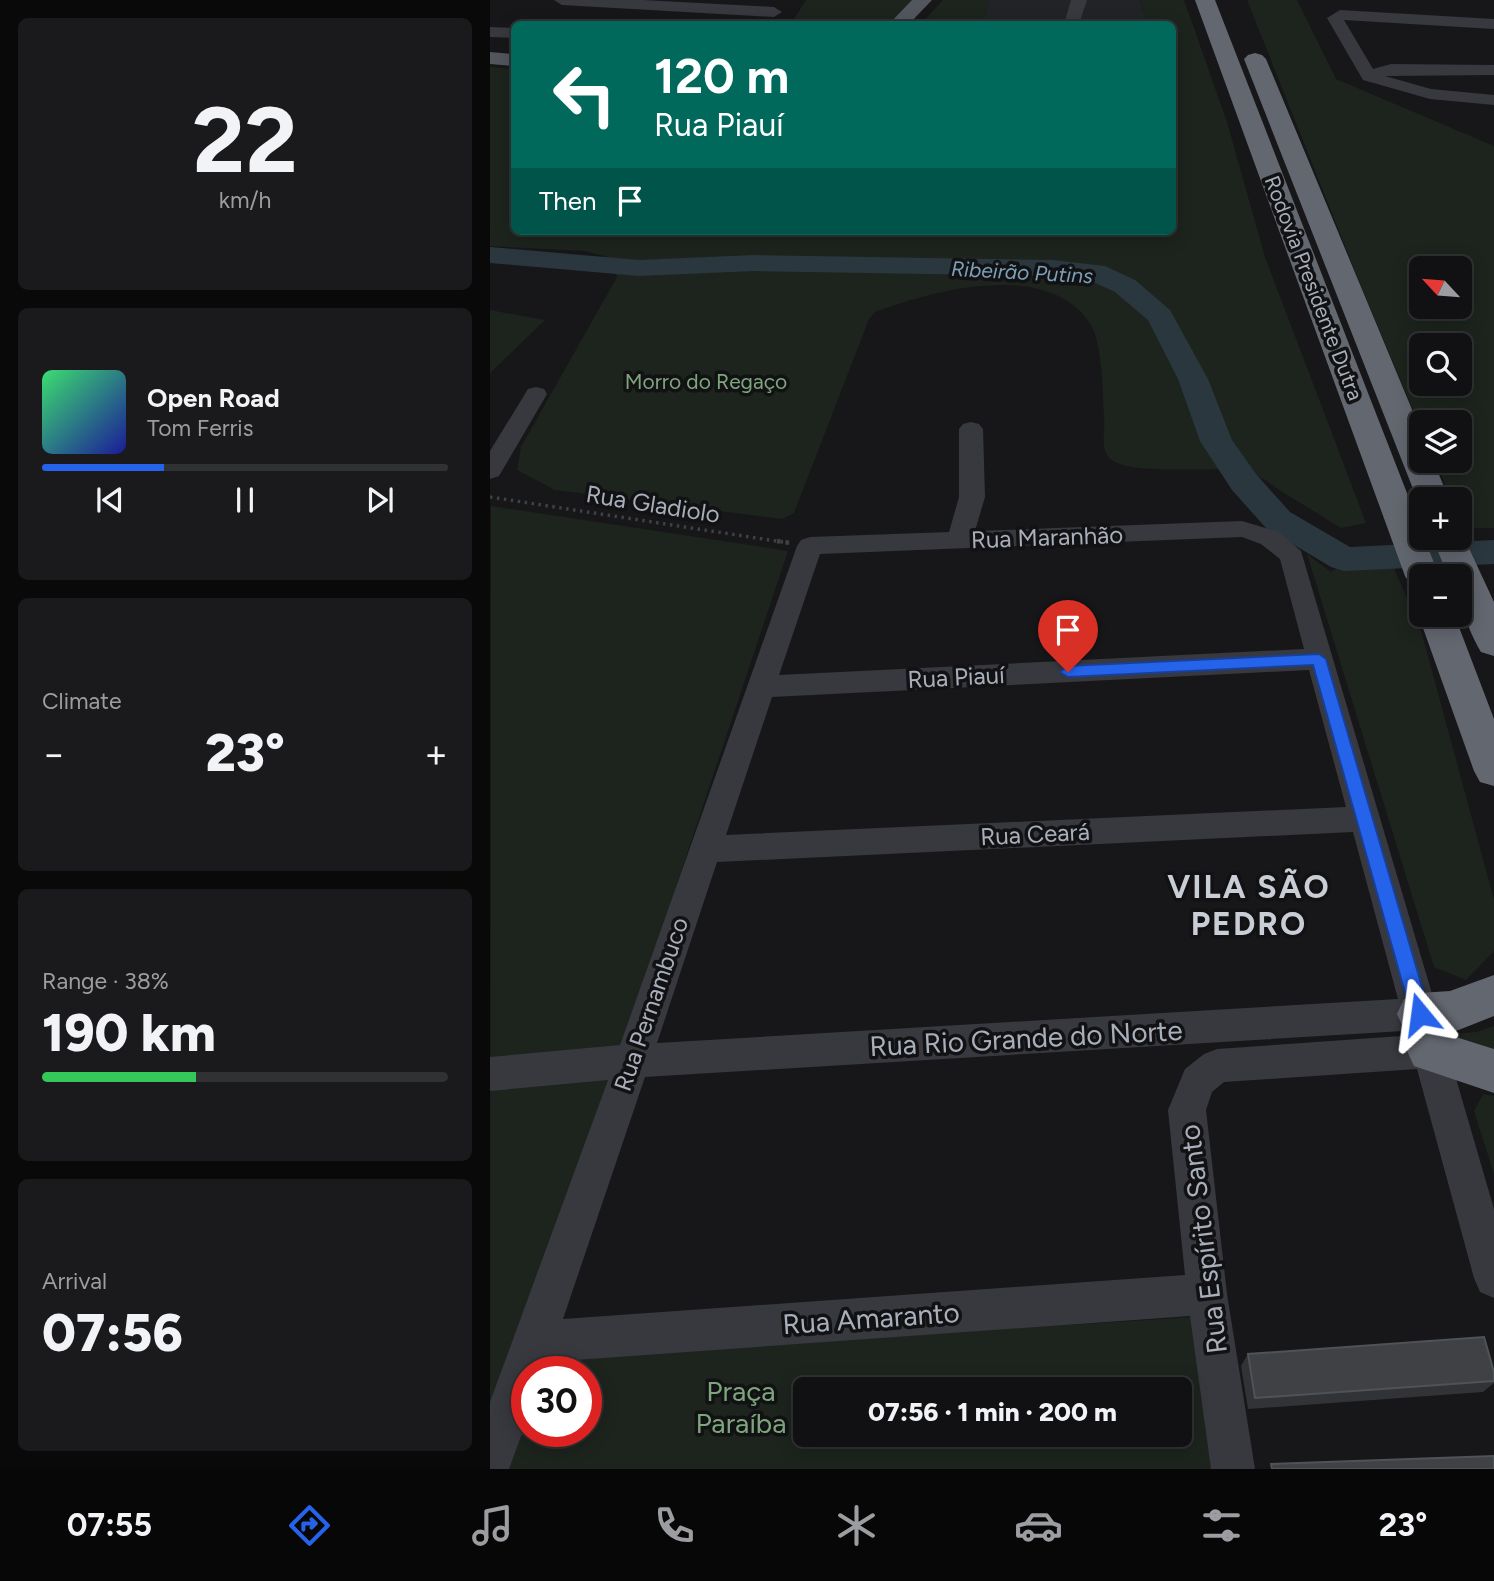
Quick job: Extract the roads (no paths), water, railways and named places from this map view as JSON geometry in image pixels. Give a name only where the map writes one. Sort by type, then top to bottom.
[{"type":"highway","name":"Rodovia Presidente Dutra","points":[[1205,0],[1417,564]]},
{"type":"highway","name":"Rodovia Presidente Dutra","points":[[1247,39],[1428,487]]},
{"type":"highway","points":[[1455,550],[1488,629]]},
{"type":"highway","points":[[1441,627],[1494,771]]},
{"type":"highway","points":[[1494,995],[1451,1012],[1425,1032],[1494,1071]]},
{"type":"main road","points":[[901,21],[923,0]]},
{"type":"main road","points":[[490,58],[511,60]]},
{"type":"street","points":[[562,0],[774,12]]},
{"type":"street","points":[[1073,21],[1079,0]]},
{"type":"street","points":[[1494,24],[1340,15],[1335,18],[1369,76],[1430,94],[1494,100]]},
{"type":"street","points":[[490,32],[511,33]]},
{"type":"street","points":[[1369,76],[1391,69],[1494,70]]},
{"type":"street","points":[[490,471],[536,394]]},
{"type":"street","points":[[960,540],[972,497],[971,429]]},
{"type":"street","name":"Rua Maranhão","points":[[810,546],[1242,529],[1267,535],[1282,544],[1292,557],[1319,659]]},
{"type":"street","name":"Rua Pernambuco","points":[[490,1461],[534,1342],[810,546]]},
{"type":"street","points":[[1319,659],[1494,1278]]},
{"type":"street","name":"Rua Piauí","points":[[761,687],[1319,659]]},
{"type":"street","name":"Rua Ceará","points":[[705,849],[1365,819]]},
{"type":"street","name":"Rua Rio Grande do Norte","points":[[490,1074],[632,1061],[1425,1032]]},
{"type":"street","name":"Rua Espírito Santo","points":[[1233,1469],[1207,1294],[1187,1110],[1198,1081],[1217,1066],[1425,1032]]},
{"type":"street","name":"Rua Amaranto","points":[[534,1342],[1207,1294]]},
{"type":"waterway","name":"Ribeirão Putins","points":[[490,255],[639,268],[754,263],[1053,268],[1095,272],[1125,286],[1160,316],[1193,379],[1216,441],[1244,482],[1278,520],[1344,559],[1494,552]]},
{"type":"district","name":"VILA SÃO PEDRO","points":[[1249,906]]},
{"type":"park label","name":"Morro do Regaço","points":[[706,381]]},
{"type":"park label","name":"Praça Paraíba","points":[[741,1407]]}]
